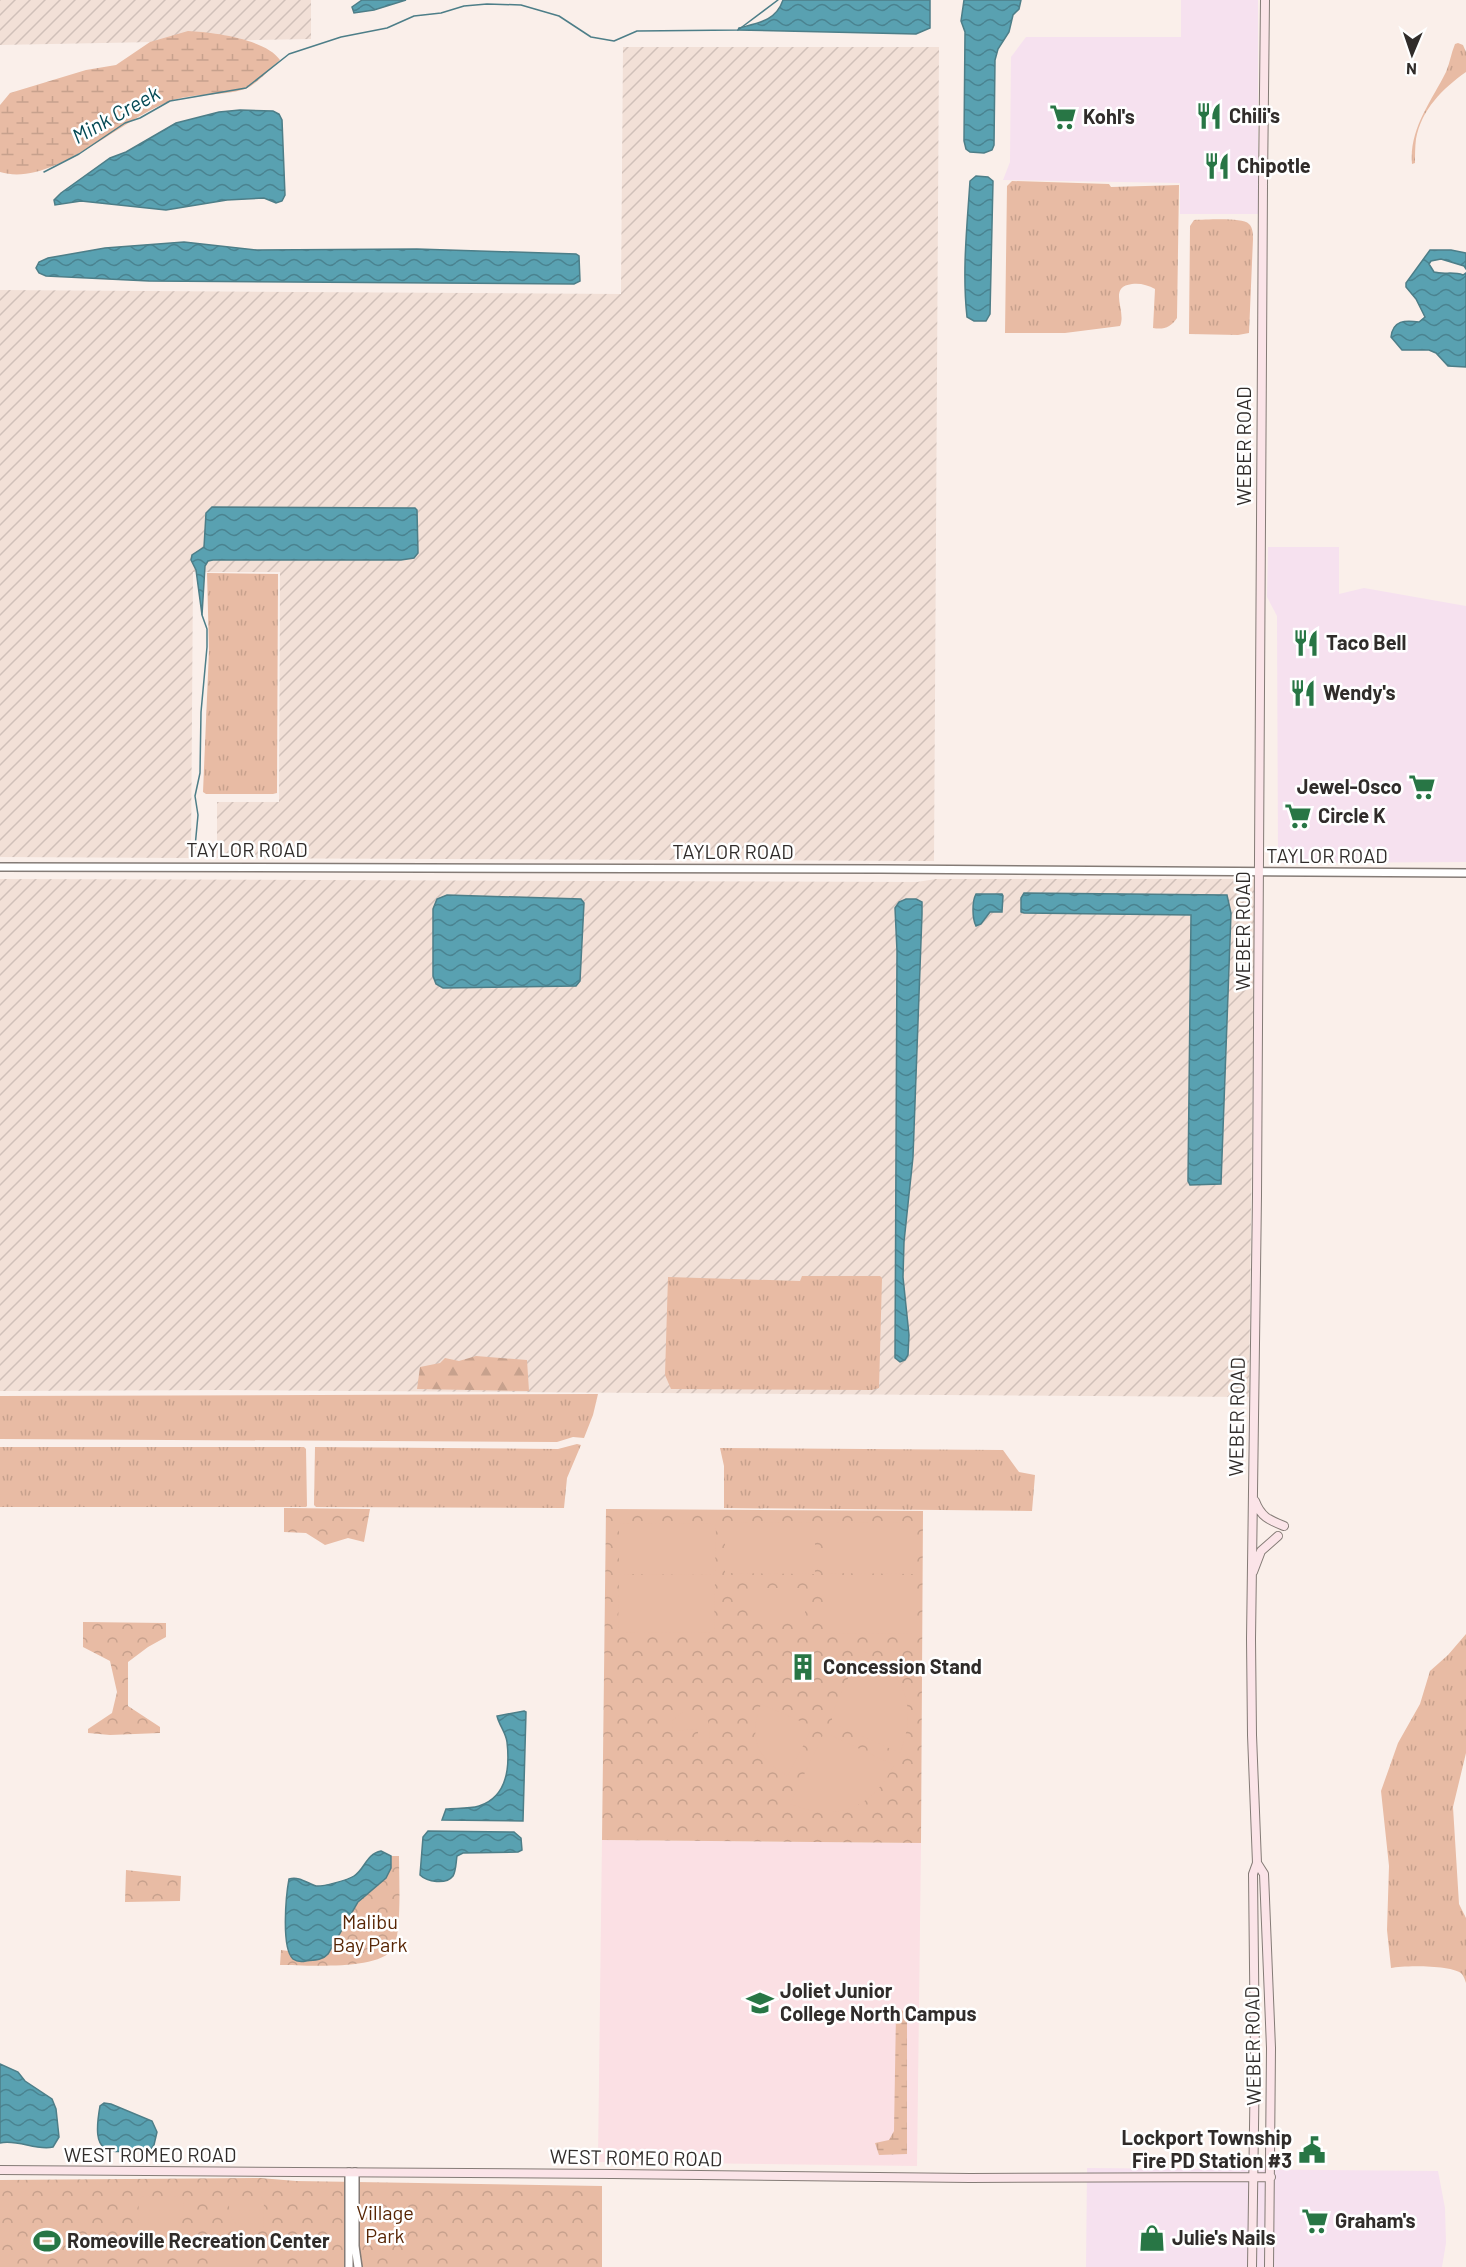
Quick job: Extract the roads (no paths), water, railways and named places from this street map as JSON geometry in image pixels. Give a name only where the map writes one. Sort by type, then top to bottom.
[{"type":"main road","name":"WEBER ROAD","points":[[1252,2267],[1255,2056],[1253,1874],[1257,1863],[1252,1735],[1252,1495],[1260,873],[1265,0]]},
{"type":"main road","points":[[1252,1495],[1264,1518],[1284,1526]]},
{"type":"main road","points":[[1252,1576],[1261,1551],[1278,1536]]},
{"type":"main road","name":"WEBER ROAD","points":[[1257,1863],[1264,1874],[1271,2048],[1269,2267]]},
{"type":"main road","name":"WEST ROMEO ROAD","points":[[0,2170],[970,2178],[1271,2177]]},
{"type":"street","name":"TAYLOR ROAD","points":[[0,867],[1466,873]]},
{"type":"street","points":[[349,2267],[352,2172]]},
{"type":"street","points":[[352,2172],[358,2267]]},
{"type":"water","points":[[362,0],[406,0],[374,10],[354,13],[352,7]]},
{"type":"water","points":[[783,0],[930,0],[930,28],[916,34],[738,30],[771,17]]},
{"type":"water","points":[[964,0],[1021,0],[995,60],[994,145],[992,150],[984,153],[970,152],[966,149],[964,141],[965,32],[961,21]]},
{"type":"water","points":[[273,111],[279,114],[282,120],[285,195],[282,201],[276,203],[264,198],[227,200],[166,210],[81,201],[55,205],[54,200],[61,193],[110,158],[126,152],[176,123],[219,112]]},
{"type":"water","points":[[976,176],[988,177],[993,181],[990,314],[986,321],[974,321],[967,317],[965,283],[970,181]]},
{"type":"water","points":[[184,242],[257,250],[417,249],[576,254],[579,256],[580,281],[574,284],[149,281],[46,276],[39,273],[36,268],[39,262],[48,258],[105,248]]},
{"type":"water","points":[[1430,250],[1466,253],[1466,269],[1464,266],[1441,259],[1431,261],[1429,264],[1434,272],[1463,275],[1466,273],[1466,367],[1448,366],[1436,353],[1429,350],[1402,350],[1391,337],[1394,327],[1400,322],[1419,322],[1425,317],[1416,299],[1406,287],[1406,283]]},
{"type":"water","points":[[212,507],[415,508],[417,510],[418,553],[414,558],[401,560],[208,561],[205,566],[202,615],[196,570],[191,560],[192,555],[204,547],[206,513]]},
{"type":"water","points":[[1024,893],[1227,895],[1231,913],[1221,1184],[1190,1185],[1188,1181],[1191,915],[1024,913],[1021,912],[1021,898]]},
{"type":"water","points":[[976,894],[1002,894],[1003,896],[1002,912],[990,912],[981,924],[976,926],[973,910]]},
{"type":"water","points":[[447,895],[581,899],[584,903],[580,981],[576,986],[443,988],[436,984],[433,976],[433,909],[437,899]]},
{"type":"water","points":[[916,899],[922,902],[922,914],[913,1157],[904,1242],[903,1277],[909,1335],[908,1355],[900,1362],[895,1358],[897,951],[895,908],[899,902]]},
{"type":"water","points":[[526,1712],[523,1821],[442,1820],[446,1809],[479,1806],[496,1796],[505,1780],[508,1762],[506,1739],[497,1716]]},
{"type":"water","points":[[428,1831],[514,1832],[521,1838],[522,1850],[463,1853],[457,1856],[455,1872],[450,1879],[432,1881],[420,1875],[423,1837]]},
{"type":"water","points":[[381,1851],[391,1856],[391,1868],[386,1878],[358,1902],[328,1954],[315,1960],[301,1962],[293,1959],[289,1953],[286,1933],[289,1879],[300,1879],[316,1886],[341,1881],[354,1876],[372,1855]]},
{"type":"water","points":[[0,2064],[18,2072],[25,2081],[52,2099],[56,2109],[59,2137],[53,2147],[40,2148],[13,2142],[0,2143]]},
{"type":"water","points":[[104,2103],[152,2121],[157,2132],[151,2149],[123,2152],[105,2148],[100,2143],[98,2135],[100,2106]]},
{"type":"waterway","name":"Mink Creek","points":[[44,172],[79,154],[125,123],[140,118],[170,101],[246,88],[289,54],[341,37],[387,28],[414,16],[441,13],[464,6],[521,5],[559,16],[591,37],[614,41],[637,31],[738,30],[778,0]]},
{"type":"waterway","points":[[195,847],[198,815],[195,796],[200,773],[201,712],[207,647],[207,629],[202,615]]},
{"type":"place","name":"Chili's","points":[[1209,116]]},
{"type":"place","name":"Kohl's","points":[[1063,117]]},
{"type":"place","name":"Chipotle","points":[[1217,166]]},
{"type":"place","name":"Taco Bell","points":[[1306,643]]},
{"type":"place","name":"Wendy's","points":[[1303,693]]},
{"type":"place","name":"Jewel-Osco","points":[[1422,787]]},
{"type":"place","name":"Circle K","points":[[1298,816]]},
{"type":"place","name":"Concession Stand","points":[[803,1667]]},
{"type":"place","name":"Joliet Junior College North Campus","points":[[760,2003]]},
{"type":"place","name":"Lockport Township Fire PD Station #3","points":[[1312,2150]]},
{"type":"place","name":"Graham's","points":[[1315,2221]]},
{"type":"place","name":"Julie's Nails","points":[[1152,2238]]},
{"type":"place","name":"Romeoville Recreation Center","points":[[47,2241]]},
{"type":"park label","name":"Malibu Bay Park","points":[[370,1934]]},
{"type":"park label","name":"Village Park","points":[[385,2224]]}]
